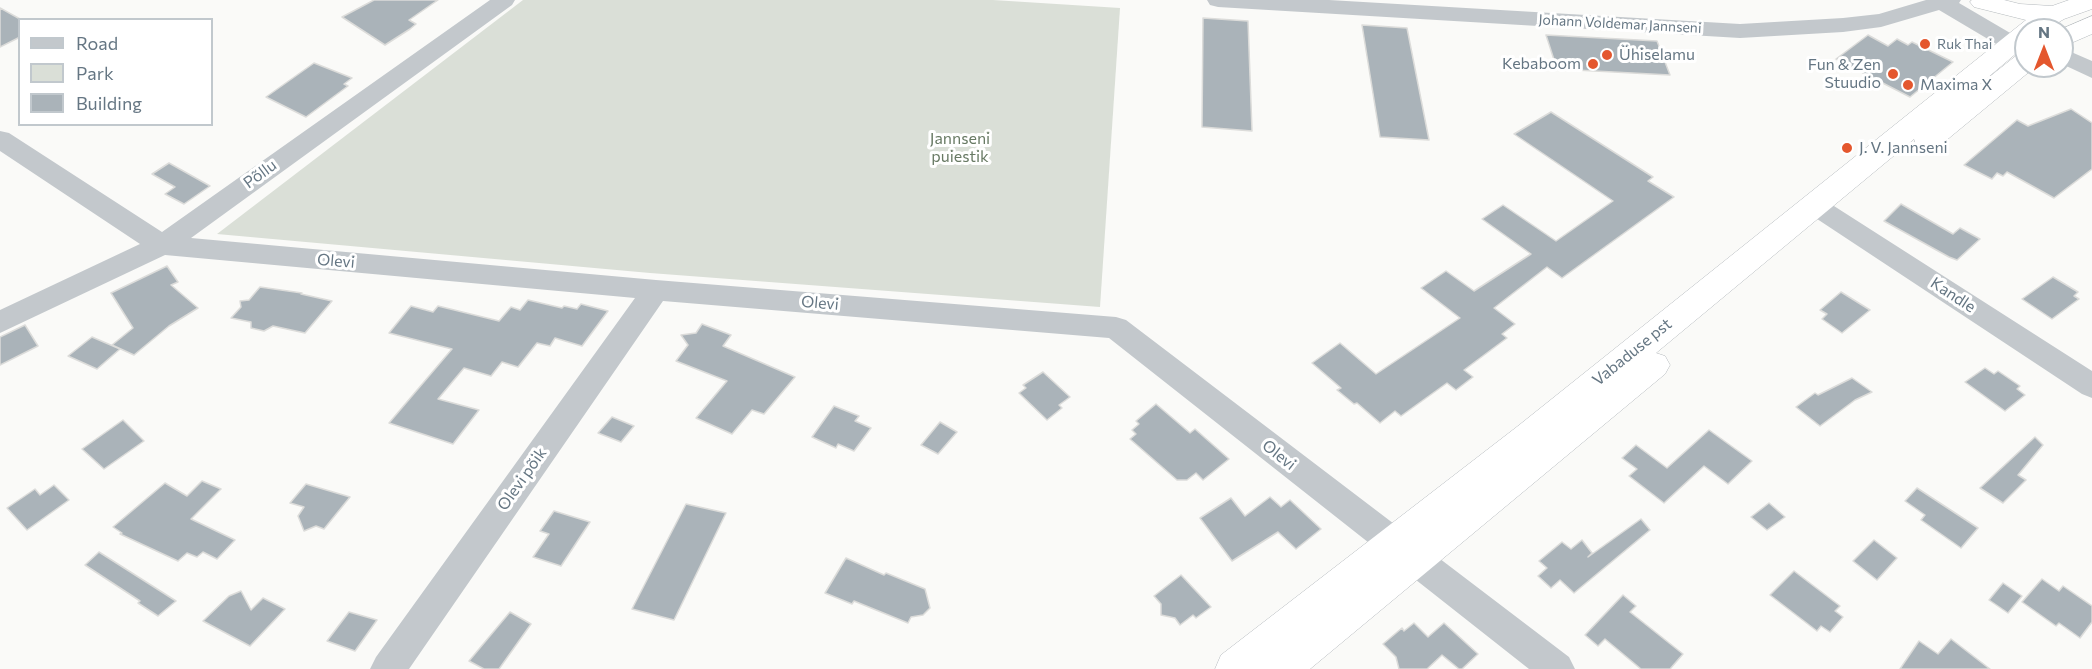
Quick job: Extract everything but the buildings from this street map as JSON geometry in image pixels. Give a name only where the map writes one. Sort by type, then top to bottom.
[{"type":"highway","name":"Vabaduse pst","points":[[2050,18],[2092,0]]},
{"type":"highway","points":[[1982,1],[2019,12],[2055,14]]},
{"type":"highway","points":[[2074,33],[2092,24]]},
{"type":"highway","name":"Vabaduse pst","points":[[1235,669],[1404,551],[1824,211],[2014,49]]},
{"type":"highway","name":"Vabaduse pst","points":[[1279,669],[1404,551]]},
{"type":"street","name":"Põllu","points":[[0,322],[162,245],[504,0]]},
{"type":"street","name":"Johann Voldemar Jannseni","points":[[1218,0],[1740,31],[1872,21],[1946,2],[2014,36]]},
{"type":"street","points":[[1982,1],[2014,32]]},
{"type":"street","points":[[2074,61],[2092,71]]},
{"type":"street","name":"Olevi","points":[[0,139],[162,245],[656,290],[1116,328],[1557,669]]},
{"type":"street","name":"Kandle","points":[[1824,211],[2092,386]]},
{"type":"street","name":"Olevi põik","points":[[388,669],[656,290]]},
{"type":"green space","name":"Jannseni puiestik","points":[[523,0],[993,0],[1120,8],[1100,307],[650,273],[217,234]]},
{"type":"place","name":"Ruk Thai","points":[[1925,44]]},
{"type":"place","name":"Ühiselamu","points":[[1607,55]]},
{"type":"place","name":"Kebaboom","points":[[1593,64]]},
{"type":"place","name":"Fun & Zen Stuudio","points":[[1893,74]]},
{"type":"place","name":"Maxima X","points":[[1908,85]]},
{"type":"place","name":"J. V. Jannseni","points":[[1847,148]]}]
